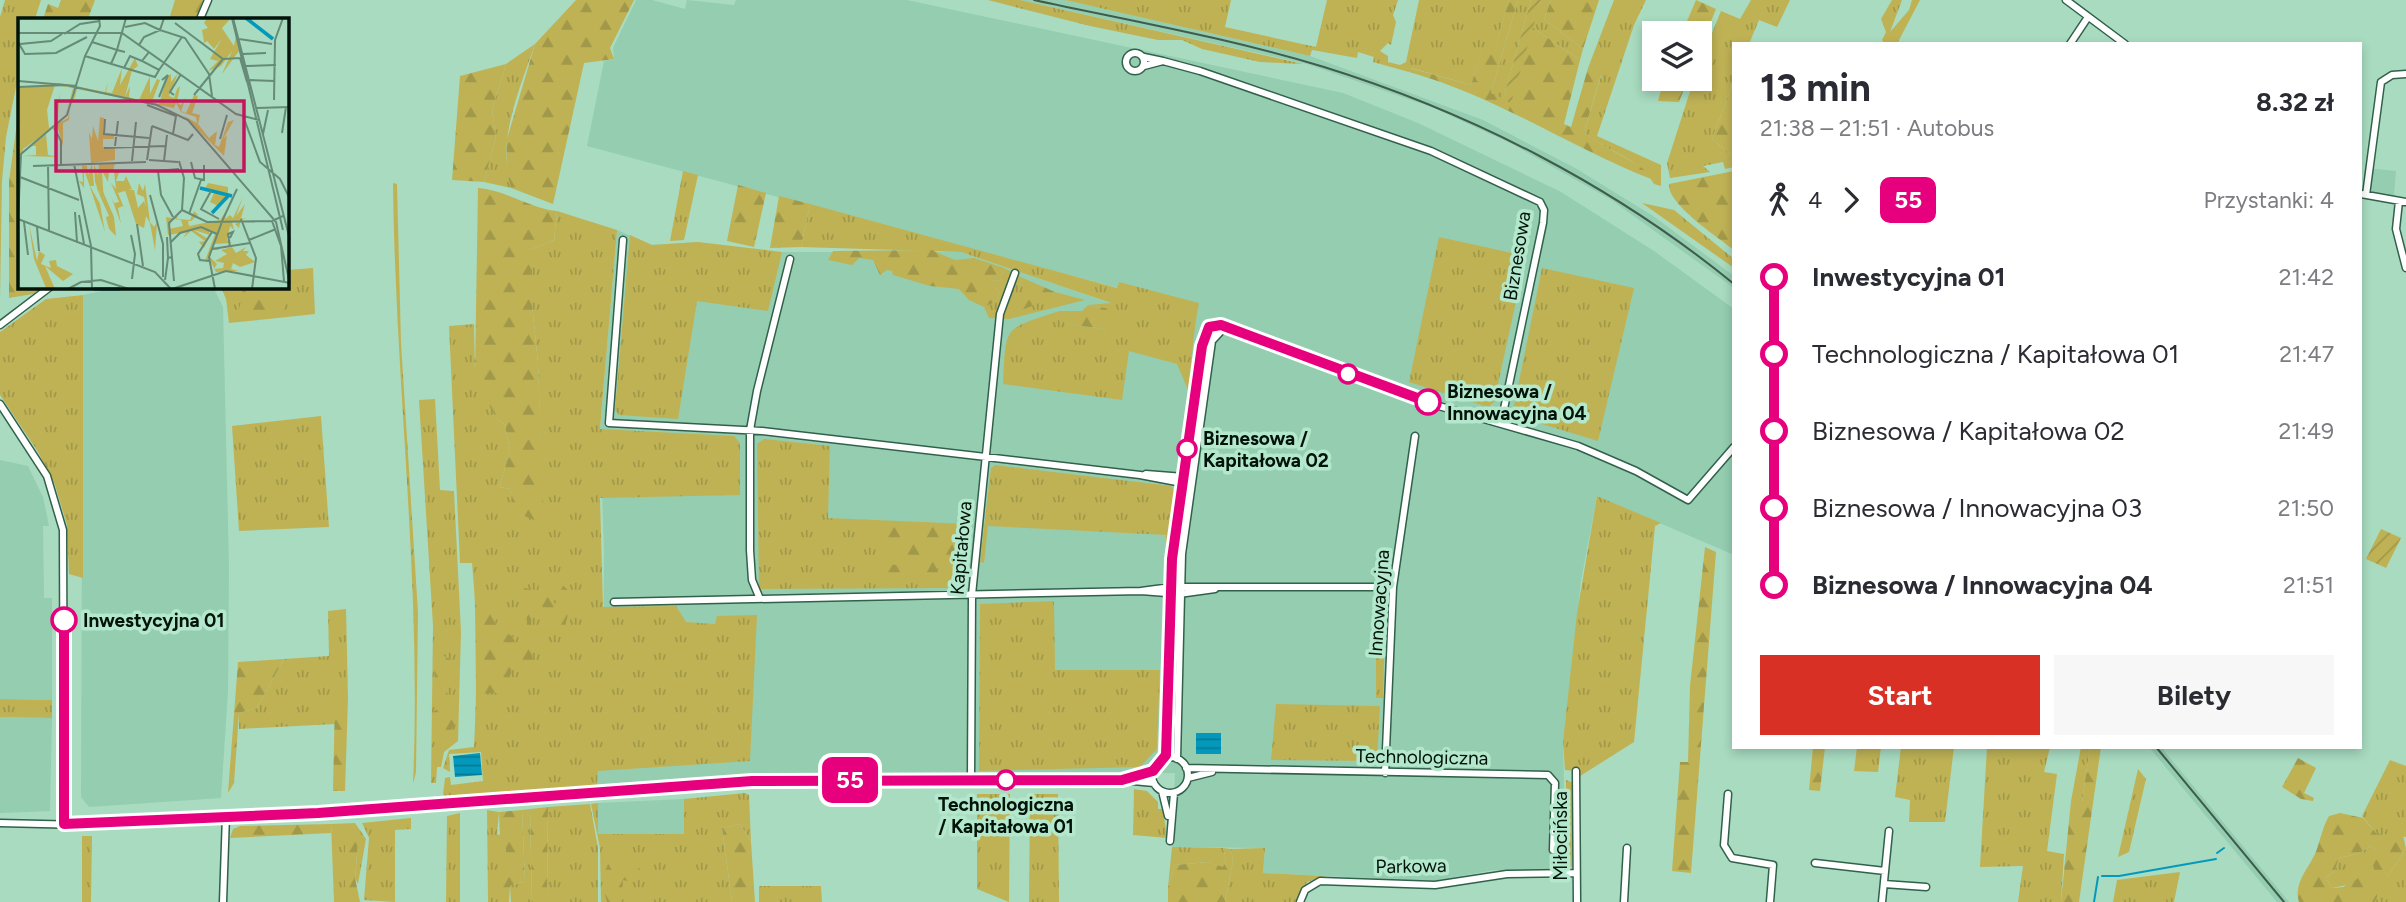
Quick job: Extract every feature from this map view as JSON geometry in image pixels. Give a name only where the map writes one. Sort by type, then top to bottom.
[{"type":"street","points":[[200,18],[208,0]]},
{"type":"street","points":[[2066,0],[2122,42]]},
{"type":"street","points":[[2071,42],[2088,17]]},
{"type":"street","points":[[1133,53],[1163,61],[1133,71],[1126,62],[1133,53]]},
{"type":"street","points":[[1143,57],[1144,66]]},
{"type":"street","name":"Biznesowa","points":[[1163,61],[1200,71],[1431,150],[1540,202],[1544,210],[1543,223],[1501,423]]},
{"type":"street","points":[[2406,74],[2392,75],[2381,82],[2363,195],[2403,201],[2397,242],[2406,268]]},
{"type":"street","points":[[623,240],[609,423],[750,430],[1192,481]]},
{"type":"street","points":[[760,599],[752,580],[750,550],[750,430],[760,375],[790,260]]},
{"type":"street","name":"Kapitałowa","points":[[971,780],[972,595],[999,319],[1016,273]]},
{"type":"street","points":[[0,326],[48,289]]},
{"type":"street","points":[[1122,780],[1153,771],[1164,758],[1171,591],[1182,480],[1204,337],[1213,324],[1402,394],[1605,457],[1688,500],[1732,449]]},
{"type":"street","points":[[1177,759],[1180,591],[1212,341],[1224,328]]},
{"type":"street","points":[[0,404],[47,476],[63,530],[64,824]]},
{"type":"street","name":"Innowacyjna","points":[[1385,772],[1393,587],[1415,436]]},
{"type":"street","points":[[614,602],[1393,587]]},
{"type":"street","points":[[1162,791],[1174,793],[1183,787],[1188,778],[1186,768],[1177,759],[1164,758]]},
{"type":"street","name":"Technologiczna","points":[[1186,768],[1217,771],[1548,775],[1555,783],[1553,850]]},
{"type":"street","points":[[1153,771],[1154,783]]},
{"type":"street","name":"Technologiczna","points":[[1188,778],[1217,771]]},
{"type":"street","name":"Miłocińska","points":[[1576,771],[1577,902]]},
{"type":"street","points":[[0,823],[64,824],[318,813],[694,784],[971,780],[1122,780],[1154,783],[1162,791],[1170,822]]},
{"type":"street","points":[[1170,841],[1174,793]]},
{"type":"street","points":[[1728,794],[1724,848],[1732,858],[1773,865],[1770,902]]},
{"type":"street","points":[[223,902],[226,815]]},
{"type":"street","points":[[1882,902],[1889,831]]},
{"type":"street","points":[[1624,902],[1627,848]]},
{"type":"street","points":[[1815,863],[1885,871]]},
{"type":"street","name":"Parkowa","points":[[1300,902],[1305,890],[1320,881],[1435,885],[1507,874],[1575,873]]},
{"type":"street","points":[[1884,884],[1926,887]]},
{"type":"shaded area","points":[[636,0],[652,0],[685,9],[687,0],[734,5],[736,0],[907,0],[1343,93],[1418,123],[1561,192],[1654,251],[1732,308],[1732,554],[1597,496],[1581,581],[1563,741],[1566,862],[1559,870],[1494,870],[1433,881],[1263,873],[1265,848],[1172,847],[1175,773],[744,777],[597,786],[603,692],[604,553],[600,430],[617,230],[652,245],[698,242],[766,252],[961,252],[1113,304],[1118,288],[587,146],[604,61],[614,59],[613,48]]},
{"type":"shaded area","points":[[1020,0],[1065,0],[1310,56],[1483,120],[1575,168],[1653,216],[1732,275],[1732,287],[1610,199],[1512,144],[1434,108],[1307,64]]},
{"type":"shaded area","points":[[2366,168],[2396,171],[2394,196],[2363,190]]},
{"type":"shaded area","points":[[112,289],[214,289],[223,307],[229,568],[228,691],[221,798],[89,807],[81,797],[83,295]]},
{"type":"shaded area","points":[[0,460],[28,466],[43,497],[49,526],[43,526],[44,598],[52,598],[52,700],[0,699]]},
{"type":"shaded area","points":[[0,717],[52,718],[50,811],[0,813]]},
{"type":"shaded area","points":[[2151,749],[2163,749],[2289,902],[2277,902]]},
{"type":"shaded area","points":[[684,799],[685,834],[598,834],[598,803]]},
{"type":"green space","points":[[5,0],[41,0],[35,18],[18,18],[18,77],[6,137],[2,181],[0,300],[0,17]]},
{"type":"green space","points":[[61,0],[95,0],[88,18],[43,18],[48,4],[58,8]]},
{"type":"green space","points":[[175,0],[203,0],[196,18],[169,18]]},
{"type":"green space","points":[[576,0],[634,0],[610,48],[614,59],[584,63],[553,204],[511,188],[506,170],[507,139],[535,44]]},
{"type":"green space","points":[[988,0],[1020,0],[1303,64],[1260,62],[1202,49],[1182,40],[1158,40],[1090,26]]},
{"type":"green space","points":[[1065,0],[1231,0],[1225,27],[1316,47],[1327,0],[1398,0],[1393,15],[1396,22],[1391,45],[1388,43],[1380,51],[1388,56],[1388,62],[1400,65],[1406,62],[1419,0],[1509,0],[1494,52],[1483,49],[1471,85],[1411,68],[1409,72],[1373,62],[1374,57],[1358,52],[1357,58],[1312,50],[1310,56]]},
{"type":"green space","points":[[1509,0],[1518,0],[1491,93],[1511,102],[1532,27],[1580,60],[1564,124],[1571,127],[1588,68],[1601,75],[1584,132],[1644,169],[1652,176],[1651,179],[1503,108],[1442,82],[1409,72],[1410,68],[1471,85],[1483,48],[1494,51]]},
{"type":"green space","points":[[1518,0],[1531,0],[1503,99],[1491,93]]},
{"type":"green space","points":[[1531,0],[1541,0],[1511,103],[1503,99]]},
{"type":"green space","points":[[1541,0],[1551,0],[1544,19],[1583,49],[1580,60],[1532,27]]},
{"type":"green space","points":[[1551,0],[1599,0],[1583,49],[1544,19]]},
{"type":"green space","points":[[1614,0],[1646,0],[1634,25],[1597,136],[1661,165],[1661,186],[1654,184],[1632,161],[1584,132],[1601,76],[1588,68]]},
{"type":"green space","points":[[1696,0],[1716,9],[1711,21],[1687,21]]},
{"type":"green space","points":[[1751,0],[1790,0],[1777,27],[1759,20],[1750,42],[1732,42],[1732,85],[1712,139],[1732,155],[1732,167],[1725,169],[1723,162],[1703,166],[1710,172],[1670,178],[1667,163],[1690,91],[1712,91],[1712,33],[1721,11],[1740,19]]},
{"type":"green space","points":[[1892,0],[1902,0],[1890,32],[1909,10],[1912,0],[1920,0],[1898,42],[1883,42],[1886,32],[1881,19]]},
{"type":"green space","points":[[535,44],[508,133],[506,152],[511,188],[484,182],[496,137],[492,110],[506,64]]},
{"type":"green space","points":[[506,64],[492,110],[496,137],[484,182],[452,180],[460,76]]},
{"type":"green space","points":[[1732,85],[1732,155],[1712,139]]},
{"type":"green space","points":[[1661,91],[1683,91],[1679,102],[1658,101]]},
{"type":"green space","points":[[18,115],[18,289],[41,289],[33,294],[9,298],[9,181]]},
{"type":"green space","points":[[683,171],[698,175],[684,240],[670,241]]},
{"type":"green space","points":[[1732,171],[1732,248],[1684,210],[1676,201],[1669,184]]},
{"type":"green space","points":[[393,183],[397,184],[401,343],[418,613],[416,772],[413,784],[414,634]]},
{"type":"green space","points":[[738,185],[766,193],[754,247],[727,241]]},
{"type":"green space","points":[[478,188],[557,211],[554,240],[532,249],[532,304],[538,363],[544,524],[512,511],[511,489],[499,487],[510,451],[505,425],[492,411],[483,383],[475,372]]},
{"type":"green space","points":[[779,196],[810,204],[801,247],[770,248]]},
{"type":"green space","points":[[1642,203],[1674,210],[1732,257],[1732,267]]},
{"type":"green space","points":[[810,204],[1117,288],[1119,282],[1199,303],[1188,390],[1177,364],[1129,351],[1122,400],[1003,384],[1007,340],[1017,327],[1059,311],[1057,319],[1062,322],[1108,330],[1106,308],[1088,305],[1111,303],[961,252],[801,247]]},
{"type":"green space","points":[[557,211],[617,230],[600,429],[734,436],[740,443],[740,495],[600,498],[603,607],[676,606],[686,622],[715,624],[717,616],[757,615],[750,761],[598,771],[597,786],[448,799],[443,794],[445,778],[450,777],[451,785],[483,781],[481,752],[449,754],[450,772],[443,768],[449,750],[474,747],[476,678],[472,563],[460,563],[449,326],[474,324],[475,371],[483,383],[489,404],[505,425],[510,451],[499,487],[511,489],[513,511],[543,523],[538,363],[532,304],[532,249],[554,240]]},
{"type":"green space","points":[[630,235],[652,245],[698,242],[782,252],[768,311],[697,301],[678,419],[619,415],[615,410]]},
{"type":"green space","points":[[1439,237],[1526,256],[1494,402],[1488,407],[1409,382]]},
{"type":"green space","points":[[931,250],[955,260],[974,258],[1004,268],[1000,281],[991,280],[991,285],[1000,292],[995,302],[984,307],[969,300],[959,289],[930,286],[893,275],[892,271],[887,270],[880,275],[873,260],[859,258],[852,265],[828,260],[833,251]]},
{"type":"green space","points":[[313,268],[315,314],[229,323],[222,289],[289,289],[289,270]]},
{"type":"green space","points":[[1004,268],[1023,278],[1020,284],[1028,291],[1027,295],[1049,299],[1055,292],[1085,300],[1009,319],[989,318],[984,307],[995,302],[1000,292],[991,285],[991,280],[1000,281]]},
{"type":"green space","points":[[1542,268],[1634,288],[1598,441],[1522,418],[1514,406]]},
{"type":"green space","points":[[1023,278],[1055,292],[1049,299],[1022,310],[1017,307],[1028,292],[1020,284]]},
{"type":"green space","points":[[243,289],[270,289],[272,297],[283,298],[284,310],[262,317],[239,317],[237,315],[242,299],[248,296],[242,292]]},
{"type":"green space","points":[[83,295],[83,578],[69,574],[67,525],[55,485],[38,452],[0,395],[0,332],[46,299]]},
{"type":"green space","points":[[1088,305],[1106,308],[1114,316],[1108,330],[1057,319],[1059,311],[1082,311]]},
{"type":"green space","points":[[435,399],[440,490],[454,491],[461,632],[458,741],[444,752],[441,767],[437,767],[436,783],[431,783],[433,626],[419,400]]},
{"type":"green space","points":[[321,416],[329,527],[239,531],[232,426]]},
{"type":"green space","points":[[764,439],[830,446],[828,518],[969,524],[963,583],[958,588],[759,589],[757,444]]},
{"type":"green space","points":[[995,465],[1171,486],[1175,493],[1166,576],[1166,535],[988,526],[984,563],[980,562],[991,468]]},
{"type":"green space","points":[[1597,496],[1661,523],[1655,526],[1634,742],[1577,778],[1577,771],[1565,770],[1563,741],[1577,613]]},
{"type":"green space","points":[[881,522],[952,524],[956,531],[953,541],[957,548],[944,559],[949,565],[936,569],[941,578],[938,581],[897,578],[874,566],[876,563],[918,567],[918,563],[888,556],[883,548],[878,547],[871,530]]},
{"type":"green space","points":[[2381,529],[2401,538],[2386,568],[2366,559]]},
{"type":"green space","points":[[1705,547],[1716,552],[1691,873],[1672,871],[1680,762],[1688,762],[1690,686]]},
{"type":"green space","points":[[543,573],[550,599],[558,606],[560,583],[569,591],[569,611],[564,630],[557,629],[552,611],[543,610],[537,578]]},
{"type":"green space","points":[[524,588],[530,589],[533,671],[519,661],[527,622]]},
{"type":"green space","points":[[475,593],[493,593],[497,645],[500,646],[506,633],[515,638],[511,674],[497,693],[476,694]]},
{"type":"green space","points":[[1054,601],[1055,670],[1160,670],[1157,749],[1140,767],[979,771],[980,604]]},
{"type":"green space","points":[[346,609],[348,698],[335,699],[335,724],[239,729],[239,713],[257,708],[284,659],[329,656],[328,611]]},
{"type":"green space","points":[[1376,628],[1385,628],[1383,698],[1376,698]]},
{"type":"green space","points":[[444,656],[454,662],[455,672],[448,677],[447,692],[455,724],[446,739],[439,734],[433,720],[433,712],[439,708],[434,667]]},
{"type":"green space","points":[[284,659],[257,708],[239,713],[234,783],[228,793],[238,662]]},
{"type":"green space","points":[[335,698],[348,698],[345,791],[333,791]]},
{"type":"green space","points":[[0,699],[52,700],[52,718],[0,717]]},
{"type":"green space","points":[[1276,704],[1380,706],[1377,761],[1271,760]]},
{"type":"green space","points":[[1813,749],[1825,749],[1820,791],[1809,790]]},
{"type":"green space","points":[[1857,749],[1881,749],[1878,772],[1854,771]]},
{"type":"green space","points":[[1901,749],[1954,749],[1945,822],[1909,822],[1910,800],[1895,797]]},
{"type":"green space","points":[[1987,749],[2050,749],[2044,772],[2057,774],[2047,851],[2064,854],[2061,902],[2018,902],[2023,866],[1980,867]]},
{"type":"green space","points":[[2081,749],[2090,749],[2082,803],[2071,801]]},
{"type":"green space","points":[[2090,749],[2101,749],[2079,902],[2061,902],[2071,801],[2082,802]]},
{"type":"green space","points":[[2298,758],[2316,768],[2304,793],[2314,798],[2313,801],[2301,799],[2282,787]]},
{"type":"green space","points":[[2390,760],[2406,766],[2406,837],[2377,834],[2362,816]]},
{"type":"green space","points":[[2138,769],[2146,779],[2129,852],[2118,857]]},
{"type":"green space","points":[[1566,780],[1574,783],[1572,867],[1559,870],[1566,862]]},
{"type":"green space","points":[[1134,789],[1147,791],[1158,802],[1158,809],[1163,809],[1167,838],[1133,835]]},
{"type":"green space","points":[[745,793],[749,795],[751,842],[740,824],[722,828],[732,902],[601,902],[600,848],[591,804],[598,803],[598,834],[684,834],[684,799]]},
{"type":"green space","points":[[977,794],[1010,794],[1009,902],[977,889]]},
{"type":"green space","points":[[1030,794],[1058,794],[1059,902],[1029,902]]},
{"type":"green space","points":[[590,804],[598,848],[598,902],[547,902],[548,807]]},
{"type":"green space","points":[[548,807],[547,902],[532,902],[530,809]]},
{"type":"green space","points":[[530,809],[532,902],[511,902],[510,886],[525,881],[522,810]]},
{"type":"green space","points":[[487,810],[499,812],[497,834],[506,838],[506,860],[499,860],[509,902],[488,902]]},
{"type":"green space","points":[[522,810],[525,881],[510,886],[509,902],[504,892],[498,891],[498,860],[506,859],[506,839],[500,839],[499,812]]},
{"type":"green space","points":[[460,813],[460,902],[446,902],[447,816]]},
{"type":"green space","points":[[2340,813],[2363,818],[2377,834],[2403,835],[2406,849],[2387,877],[2376,879],[2372,860],[2377,850],[2371,846],[2357,854],[2339,858],[2335,870],[2326,878],[2332,888],[2343,887],[2360,877],[2372,883],[2379,892],[2375,902],[2299,902],[2298,889],[2302,877],[2315,854],[2329,816]]},
{"type":"green space","points":[[411,818],[411,829],[395,830],[395,902],[364,900],[369,838],[362,823]]},
{"type":"green space","points":[[355,823],[366,839],[358,884],[355,878],[358,843],[345,845],[345,902],[334,902],[331,824]]},
{"type":"green space","points":[[331,824],[331,833],[230,838],[233,829],[240,826]]},
{"type":"green space","points":[[740,824],[751,842],[755,902],[732,902],[722,828]]},
{"type":"green space","points":[[82,836],[92,836],[91,902],[82,902]]},
{"type":"green space","points":[[353,838],[358,843],[355,878],[360,902],[345,902],[345,844]]},
{"type":"green space","points":[[2371,846],[2377,850],[2387,877],[2406,849],[2406,902],[2375,902],[2378,892],[2352,884],[2332,888],[2326,878],[2335,870],[2339,858],[2357,854]]},
{"type":"green space","points":[[1172,847],[1223,848],[1226,859],[1223,868],[1208,862],[1175,865],[1168,887]]},
{"type":"green space","points":[[1223,848],[1231,849],[1233,861],[1225,902],[1168,902],[1168,887],[1175,865],[1208,862],[1223,867],[1226,859]]},
{"type":"green space","points":[[1265,848],[1263,873],[1325,876],[1307,882],[1296,902],[1225,902],[1233,861],[1231,849]]},
{"type":"green space","points":[[613,856],[636,863],[645,877],[631,882],[623,880],[621,902],[607,902],[604,890],[605,873]]},
{"type":"green space","points":[[2180,872],[2174,902],[2113,902],[2117,880]]},
{"type":"green space","points":[[759,886],[821,886],[822,902],[759,902]]},
{"type":"water","points":[[1196,733],[1221,733],[1221,754],[1196,754]]},
{"type":"water","points":[[480,753],[482,775],[455,777],[453,756]]},
{"type":"waterway","points":[[2217,853],[2224,848]]},
{"type":"waterway","points":[[2102,876],[2119,876],[2216,859]]},
{"type":"waterway","points":[[2094,902],[2098,877]]},
{"type":"railway","points":[[1034,0],[1252,47],[1324,67],[1434,107],[1487,130],[1591,184],[1688,248],[1732,282]]},
{"type":"railway","points":[[2158,749],[2284,902]]},
{"type":"bus line","name":"55","points":[[64,620],[64,824],[318,813],[752,781],[1122,780],[1153,771],[1166,755],[1173,548],[1202,346],[1209,327],[1213,324],[1221,325],[1428,402]]},
{"type":"place","name":"Biznesowa / Innowacyjna 04","points":[[1428,402]]},
{"type":"place","name":"Biznesowa / Kapitałowa 02","points":[[1187,449]]},
{"type":"place","name":"Inwestycyjna 01","points":[[64,620]]},
{"type":"place","name":"Technologiczna / Kapitałowa 01","points":[[1006,780]]}]
